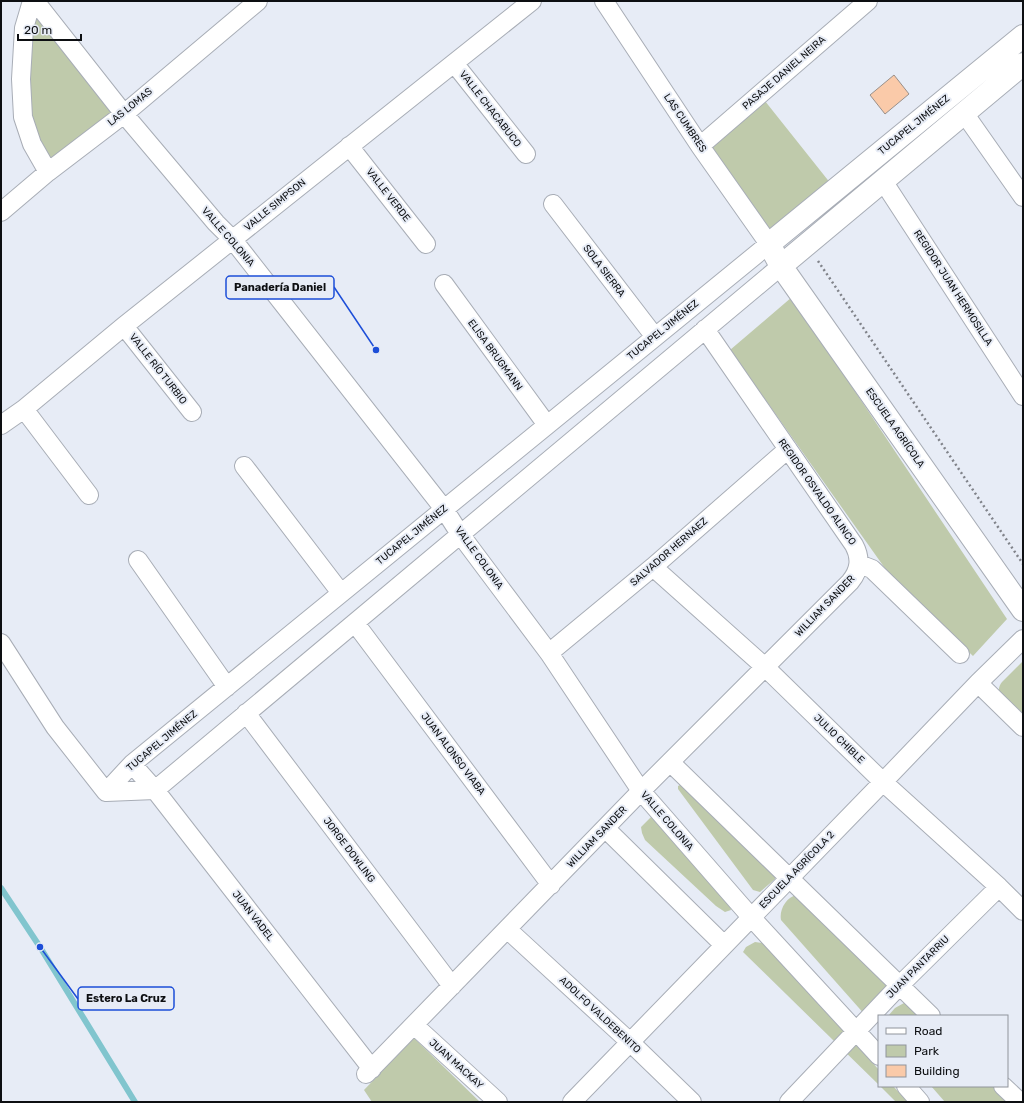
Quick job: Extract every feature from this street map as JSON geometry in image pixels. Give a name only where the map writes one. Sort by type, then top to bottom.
[{"type":"street","name":"VALLE COLONIA","points":[[34,1],[124,114],[216,223],[233,240],[444,509],[460,534],[549,653],[641,792],[751,917],[878,1055]]},
{"type":"street","points":[[34,1],[24,28],[20,79],[24,117],[32,144],[48,172]]},
{"type":"street","name":"LAS LOMAS","points":[[1,212],[48,172],[124,114],[258,1]]},
{"type":"street","name":"VALLE SIMPSON","points":[[1,425],[24,409],[124,326],[532,1]]},
{"type":"street","name":"LAS CUMBRES","points":[[604,1],[700,146],[769,244]]},
{"type":"street","name":"PASAJE DANIEL NEIRA","points":[[700,146],[868,1]]},
{"type":"street","name":"TUCAPEL JIMÉNEZ","points":[[106,792],[132,764],[1023,36]]},
{"type":"street","name":"VALLE CHACABUCO","points":[[454,63],[526,154]]},
{"type":"street","points":[[1,643],[55,727],[106,792],[155,790],[1023,64]]},
{"type":"street","points":[[964,113],[1023,198]]},
{"type":"street","name":"VALLE VERDE","points":[[349,146],[426,244]]},
{"type":"street","name":"REGIDOR JUAN HERMOSILLA","points":[[883,181],[1023,396]]},
{"type":"street","name":"SOLA SIERRA","points":[[553,204],[655,337]]},
{"type":"street","name":"ESCUELA AGRÍCOLA","points":[[769,244],[781,266],[1023,610]]},
{"type":"street","name":"ELISA BRUGMANN","points":[[444,284],[547,425]]},
{"type":"street","name":"VALLE RÍO TURBIO","points":[[124,326],[192,412]]},
{"type":"street","name":"REGIDOR OSVALDO ALINCO","points":[[705,329],[854,545],[859,558],[859,564]]},
{"type":"street","points":[[24,409],[89,495]]},
{"type":"street","name":"SALVADOR HERNAEZ","points":[[549,653],[788,450]]},
{"type":"street","points":[[244,466],[341,593]]},
{"type":"street","points":[[138,560],[227,687]]},
{"type":"street","points":[[859,564],[872,569],[960,654]]},
{"type":"street","name":"WILLIAM SANDER","points":[[369,1071],[605,828],[850,582],[854,577],[859,564]]},
{"type":"street","name":"JULIO CHIBLE","points":[[653,566],[765,667],[883,782],[999,887],[1023,911]]},
{"type":"street","name":"JUAN ALONSO VIABA","points":[[355,622],[551,884]]},
{"type":"street","name":"ESCUELA AGRÍCOLA 2","points":[[572,1102],[978,683],[1023,639]]},
{"type":"street","points":[[978,683],[1023,727]]},
{"type":"street","name":"JORGE DOWLING","points":[[246,713],[452,986]]},
{"type":"street","points":[[670,762],[930,1015]]},
{"type":"street","name":"JUAN VADEL","points":[[132,764],[155,790],[369,1071]]},
{"type":"street","points":[[605,828],[724,945]]},
{"type":"street","name":"JUAN PANTARRIU","points":[[789,1102],[856,1030],[999,887]]},
{"type":"street","name":"ADOLFO VALDEBENITO","points":[[507,930],[630,1042],[692,1102]]},
{"type":"street","name":"JUAN MACKAY","points":[[414,1026],[498,1102]]},
{"type":"street","points":[[907,1087],[920,1102]]},
{"type":"street","points":[[1004,1087],[1020,1102]]},
{"type":"path","points":[[807,244],[1023,564]]},
{"type":"green space","points":[[34,2],[121,114],[48,170],[25,117]]},
{"type":"green space","points":[[761,96],[831,184],[771,234],[706,145]]},
{"type":"green space","points":[[792,297],[1007,619],[973,656],[894,581],[730,350]]},
{"type":"green space","points":[[1023,661],[1023,716],[1000,694],[999,689],[1002,682]]},
{"type":"green space","points":[[680,785],[775,874],[775,879],[760,892],[753,890],[678,789],[678,786]]},
{"type":"green space","points":[[654,814],[728,900],[731,910],[725,912],[716,906],[645,840],[641,827]]},
{"type":"green space","points":[[797,895],[892,983],[866,1016],[781,920],[781,912],[784,904],[790,898]]},
{"type":"green space","points":[[755,942],[769,946],[878,1069],[878,1084],[743,952],[746,947]]},
{"type":"green space","points":[[904,1003],[909,1004],[924,1015],[889,1015],[895,1008]]},
{"type":"green space","points":[[414,1038],[480,1102],[372,1102],[364,1090]]},
{"type":"green space","points":[[881,1087],[894,1087],[908,1102],[896,1102]]},
{"type":"green space","points":[[932,1087],[999,1087],[1015,1102],[945,1102]]},
{"type":"building","points":[[894,75],[909,94],[885,114],[870,95]]},
{"type":"waterway","points":[[1,888],[40,947],[135,1102]]},
{"type":"place","name":"Panadería Daniel","points":[[376,350]]},
{"type":"place","name":"Estero La Cruz","points":[[40,947]]}]
